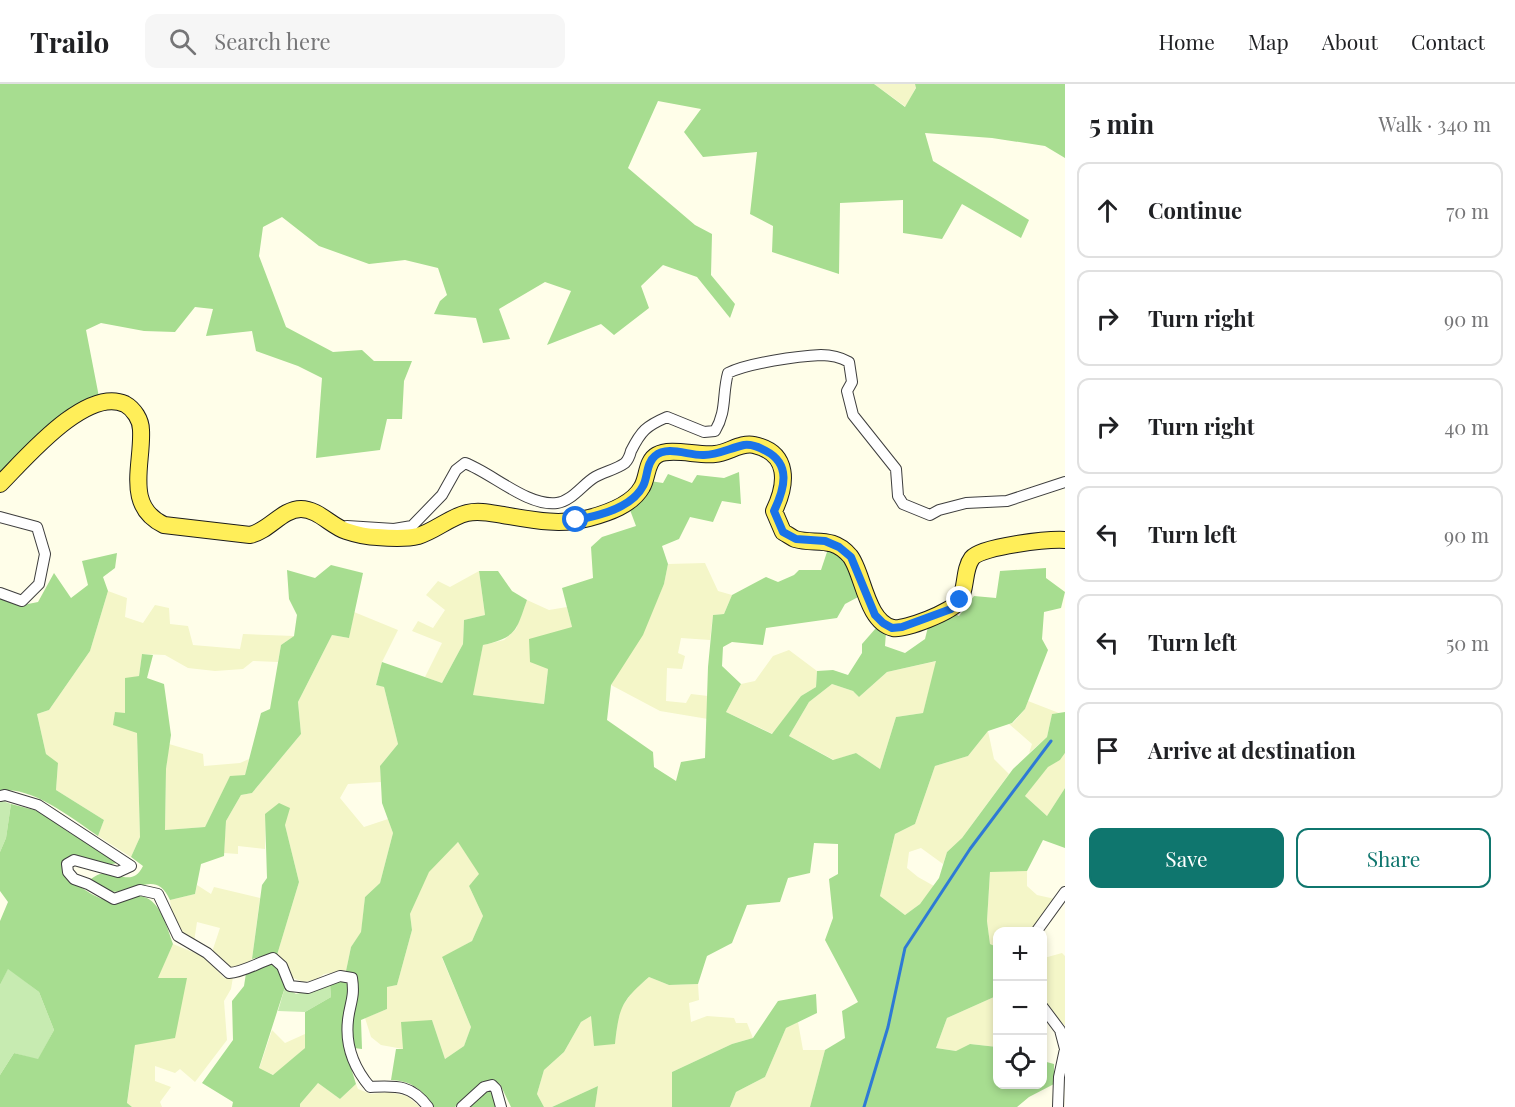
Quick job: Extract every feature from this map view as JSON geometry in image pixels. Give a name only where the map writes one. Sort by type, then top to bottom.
[{"type":"main road","points":[[0,484],[69,419],[91,405],[106,401],[118,401],[131,407],[139,419],[142,429],[137,474],[148,513],[155,520],[164,525],[250,536],[260,533],[292,511],[303,508],[345,531],[377,537],[417,536],[466,513],[480,511],[550,523],[590,518],[621,506],[634,498],[643,486],[655,455],[667,451],[711,455],[744,445],[754,445],[778,459],[782,466],[782,492],[774,511],[783,532],[796,539],[825,541],[839,547],[851,557],[875,615],[892,628],[902,627],[951,609],[960,600],[973,557],[980,553],[1026,543],[1065,540]]},
{"type":"street","points":[[334,526],[394,529],[412,526],[442,495],[456,470],[465,463],[476,467],[518,493],[540,502],[559,503],[573,495],[594,477],[626,462],[641,432],[651,424],[667,417],[704,432],[715,431],[722,419],[725,382],[728,373],[750,365],[822,355],[839,357],[849,362],[852,382],[847,391],[854,415],[896,469],[898,496],[903,504],[930,515],[939,510],[966,503],[1007,501],[1065,483]]},
{"type":"street","points":[[0,517],[37,527],[45,554],[39,584],[22,602],[0,593]]},
{"type":"street","points":[[0,796],[5,795],[38,805],[131,866],[118,872],[74,860],[67,864],[68,872],[74,879],[114,899],[140,890],[158,894],[178,936],[207,953],[228,974],[240,973],[257,963],[273,958],[282,966],[290,986],[308,988],[340,976],[352,978],[354,993],[348,1020],[348,1044],[358,1073],[370,1087],[393,1086],[411,1089],[428,1107]]},
{"type":"street","points":[[1040,927],[1065,892]]},
{"type":"street","points":[[1047,1013],[1060,1030],[1065,1049],[1059,1077],[1058,1107]]},
{"type":"street","points":[[462,1107],[484,1087],[492,1085],[496,1089],[501,1107]]},
{"type":"green space","points":[[0,84],[874,84],[905,107],[916,88],[915,84],[1065,84],[1065,158],[1045,146],[992,138],[925,133],[933,161],[1029,220],[1021,238],[962,204],[942,239],[903,233],[903,200],[840,203],[839,274],[772,252],[773,226],[750,214],[757,152],[703,157],[684,132],[701,109],[658,101],[628,168],[695,225],[712,234],[711,275],[735,304],[730,318],[697,277],[663,265],[641,286],[649,308],[614,335],[601,324],[547,345],[571,291],[545,282],[499,309],[510,339],[483,343],[476,318],[434,314],[440,301],[447,295],[438,268],[405,260],[369,264],[319,246],[282,217],[263,227],[259,256],[286,327],[333,352],[362,350],[374,361],[412,361],[404,381],[402,419],[387,419],[380,450],[316,458],[322,378],[298,366],[256,351],[252,331],[206,336],[213,309],[195,307],[175,332],[144,331],[101,323],[86,330],[99,397],[0,473]]},
{"type":"green space","points":[[874,84],[915,84],[916,87],[906,107]]},
{"type":"green space","points":[[739,472],[741,504],[722,501],[713,522],[690,517],[679,539],[662,546],[668,564],[664,584],[643,635],[611,685],[607,720],[653,752],[654,767],[676,781],[681,762],[705,758],[708,667],[713,615],[724,614],[732,595],[766,577],[778,582],[794,575],[799,570],[821,570],[828,549],[846,563],[860,596],[845,604],[837,618],[766,628],[763,645],[732,642],[723,647],[722,666],[741,684],[726,712],[772,734],[801,696],[816,687],[817,671],[833,670],[848,675],[862,653],[862,644],[876,628],[886,632],[885,646],[905,653],[925,639],[929,623],[953,613],[959,616],[974,596],[996,598],[1000,571],[1046,568],[1046,578],[1065,592],[1061,608],[1044,612],[1042,639],[1048,650],[1025,709],[1012,723],[988,731],[968,756],[935,766],[915,824],[895,834],[880,896],[905,915],[920,904],[939,878],[947,852],[962,838],[1013,769],[1047,737],[1052,714],[1065,712],[1065,753],[1060,760],[1048,767],[1025,796],[1047,816],[1065,788],[1065,848],[1043,840],[1027,871],[990,872],[987,921],[990,944],[993,945],[993,997],[947,1018],[936,1048],[956,1051],[970,1044],[993,1047],[993,1089],[1044,1089],[1017,1107],[810,1107],[825,1050],[845,1038],[842,1011],[858,1002],[825,940],[833,918],[829,879],[838,874],[838,844],[814,843],[810,873],[788,878],[780,902],[747,905],[732,943],[707,956],[698,984],[669,985],[649,977],[640,985],[627,999],[620,1013],[615,1044],[594,1046],[591,1016],[581,1022],[564,1052],[544,1070],[537,1094],[544,1107],[511,1107],[500,1084],[483,1081],[455,1107],[434,1107],[411,1084],[391,1080],[396,1049],[403,1049],[401,1022],[432,1020],[445,1059],[464,1046],[471,1027],[442,957],[472,941],[483,916],[469,886],[479,874],[458,842],[429,872],[410,914],[412,930],[397,985],[387,987],[387,1009],[361,1020],[362,1049],[354,1048],[351,1034],[354,975],[346,971],[351,947],[361,932],[365,897],[380,883],[393,833],[382,803],[380,766],[398,744],[384,687],[376,685],[382,662],[442,683],[463,644],[464,620],[485,615],[479,571],[498,571],[512,591],[527,600],[514,631],[503,639],[483,645],[473,695],[544,704],[548,669],[530,662],[529,639],[572,627],[562,588],[593,578],[591,547],[602,537],[636,526],[630,510],[644,499],[650,481],[663,483],[668,474],[692,483],[697,475],[724,478]],"holes":[[[936,661],[923,713],[896,717],[880,769],[856,753],[833,760],[789,736],[809,702],[832,684],[853,691],[859,697],[887,672]]]},
{"type":"green space","points":[[117,553],[115,568],[103,577],[108,591],[90,651],[49,710],[37,714],[46,754],[58,763],[56,790],[104,820],[98,836],[38,798],[25,793],[0,791],[0,596],[23,605],[38,602],[54,573],[71,598],[88,585],[82,561]]},
{"type":"green space","points":[[705,563],[718,591],[732,595],[724,614],[713,615],[710,640],[681,638],[678,653],[685,656],[682,669],[667,668],[666,701],[686,703],[691,694],[708,696],[708,719],[660,711],[611,685],[654,607],[664,584],[668,564]]},
{"type":"green space","points":[[331,565],[363,573],[349,638],[332,635],[298,702],[301,734],[252,793],[241,795],[226,821],[224,856],[201,864],[195,894],[170,900],[164,890],[157,885],[149,884],[116,892],[107,890],[91,879],[106,873],[123,877],[134,876],[143,866],[131,857],[140,837],[137,733],[113,725],[115,712],[125,713],[125,678],[139,676],[142,654],[153,655],[147,678],[164,684],[171,735],[166,769],[165,830],[205,827],[230,776],[245,775],[261,713],[270,709],[281,645],[294,636],[297,615],[289,599],[287,570],[315,578]]},
{"type":"green space","points":[[479,571],[485,615],[464,620],[463,644],[442,683],[425,677],[442,643],[412,631],[418,621],[433,628],[445,610],[426,595],[438,581],[450,587]]},
{"type":"green space","points":[[108,591],[127,598],[125,617],[143,623],[155,605],[169,608],[170,624],[188,626],[193,645],[240,649],[243,634],[294,636],[281,645],[278,662],[253,661],[243,669],[215,671],[188,668],[165,655],[142,654],[139,676],[125,679],[125,714],[114,725],[137,732],[140,837],[131,857],[98,836],[104,820],[56,790],[58,764],[46,754],[37,714],[49,710],[90,651]]},
{"type":"green space","points":[[527,600],[549,610],[567,607],[572,627],[548,669],[544,704],[472,695],[483,645],[504,640],[516,629]]},
{"type":"green space","points":[[354,612],[398,630],[382,662],[376,685],[384,687],[398,744],[380,766],[381,782],[348,784],[340,798],[364,827],[388,819],[393,833],[380,883],[365,897],[361,933],[351,947],[346,971],[324,974],[315,980],[303,982],[291,977],[277,955],[299,882],[285,825],[266,814],[265,849],[238,846],[238,854],[224,853],[226,821],[241,795],[252,793],[301,734],[298,702],[332,635],[349,638]]},
{"type":"green space","points":[[789,650],[817,671],[816,687],[801,696],[773,734],[726,712],[741,684],[755,681],[773,656]]},
{"type":"green space","points":[[937,661],[923,713],[896,717],[880,769],[856,753],[834,760],[789,736],[809,702],[832,684],[853,691],[859,697],[887,672]]},
{"type":"green space","points":[[1028,701],[1059,713],[1052,714],[1047,737],[1029,753],[1032,744],[1009,724],[1013,723],[1025,709]]},
{"type":"green space","points":[[988,731],[994,759],[1009,774],[962,838],[947,852],[943,864],[921,848],[909,852],[907,868],[934,886],[920,904],[905,915],[880,896],[895,834],[915,824],[935,766],[968,756]]},
{"type":"green space","points":[[169,744],[203,754],[204,766],[240,763],[249,759],[245,775],[230,777],[205,827],[165,830],[166,769]]},
{"type":"green space","points":[[1065,753],[1065,788],[1047,816],[1025,796],[1048,766],[1060,760]]},
{"type":"green space","points":[[0,800],[11,804],[6,838],[0,852]]},
{"type":"green space","points":[[279,803],[290,808],[285,825],[299,882],[277,955],[271,954],[252,959],[262,885],[267,878],[265,814]]},
{"type":"green space","points":[[11,804],[42,812],[67,831],[118,863],[106,865],[67,861],[68,879],[106,900],[119,901],[138,896],[146,897],[162,914],[173,944],[158,978],[187,978],[175,1038],[135,1045],[127,1103],[132,1107],[0,1107],[0,1075],[14,1053],[38,1059],[54,1030],[39,992],[8,969],[0,985],[0,921],[8,902],[0,891],[0,852],[6,838]]},
{"type":"green space","points":[[458,842],[480,874],[469,886],[483,916],[472,941],[442,958],[471,1027],[464,1046],[445,1059],[432,1020],[403,1049],[381,1045],[371,1037],[365,1018],[387,1009],[387,987],[397,985],[412,930],[410,914],[429,871]]},
{"type":"green space","points":[[990,871],[1027,871],[1027,886],[1037,895],[1055,899],[1036,927],[993,927],[993,945],[990,944],[987,921]]},
{"type":"green space","points":[[197,885],[211,894],[214,887],[260,898],[252,959],[247,964],[231,969],[212,952],[220,928],[197,922],[194,942],[180,933],[173,921],[170,900],[195,894]]},
{"type":"green space","points":[[173,944],[205,957],[224,978],[233,977],[231,989],[224,1001],[227,1040],[195,1082],[180,1069],[175,1073],[155,1066],[155,1081],[171,1087],[160,1102],[162,1107],[132,1107],[127,1104],[135,1045],[186,978],[157,979]]},
{"type":"green space","points":[[1062,953],[1065,956],[1065,1026],[1047,1003],[1047,957]]},
{"type":"green space","points":[[272,963],[281,972],[285,987],[259,1068],[273,1075],[305,1048],[305,1012],[331,997],[330,984],[341,979],[350,981],[344,1045],[356,1084],[340,1099],[318,1083],[300,1107],[232,1107],[233,1102],[202,1083],[233,1040],[232,1001],[244,986],[246,973]]},
{"type":"green space","points":[[8,968],[39,992],[54,1030],[38,1060],[14,1053],[0,1075],[0,985]]},
{"type":"green space","points":[[649,977],[669,985],[698,984],[699,1000],[689,1003],[691,1022],[707,1016],[734,1018],[736,1023],[747,1023],[753,1038],[732,1044],[672,1072],[672,1107],[595,1107],[598,1086],[552,1107],[544,1107],[537,1094],[544,1070],[564,1052],[581,1022],[591,1016],[615,1043],[619,1011],[633,991]]},
{"type":"green space","points":[[330,984],[331,997],[305,1012],[278,1011],[285,987],[296,994]]},
{"type":"green space","points":[[816,994],[817,1013],[786,1028],[765,1077],[736,1092],[730,1107],[672,1107],[672,1072],[732,1044],[753,1038],[778,1001]]},
{"type":"green space","points":[[993,997],[993,1047],[970,1044],[957,1051],[936,1048],[947,1018]]},
{"type":"green space","points":[[798,1022],[803,1050],[825,1050],[810,1107],[730,1107],[736,1092],[765,1077],[786,1028]]},
{"type":"green space","points":[[272,1030],[285,1043],[305,1034],[305,1048],[274,1075],[259,1069]]},
{"type":"green space","points":[[1047,1062],[1054,1064],[1054,1084],[1047,1088]]},
{"type":"green space","points":[[318,1083],[340,1099],[356,1084],[358,1089],[371,1094],[389,1092],[407,1096],[420,1107],[300,1107]]},
{"type":"green space","points":[[598,1086],[595,1107],[552,1107]]},
{"type":"green space","points":[[488,1090],[495,1096],[498,1107],[470,1107]]},
{"type":"waterway","points":[[864,1107],[888,1027],[905,948],[970,849],[1051,741]]},
{"type":"route","points":[[576,520],[590,518],[621,506],[634,498],[643,486],[655,455],[667,451],[703,455],[718,454],[744,445],[754,445],[778,459],[782,466],[782,492],[774,511],[783,532],[796,539],[825,541],[839,547],[851,557],[875,615],[883,623],[892,628],[902,627],[951,609],[960,600]]}]
